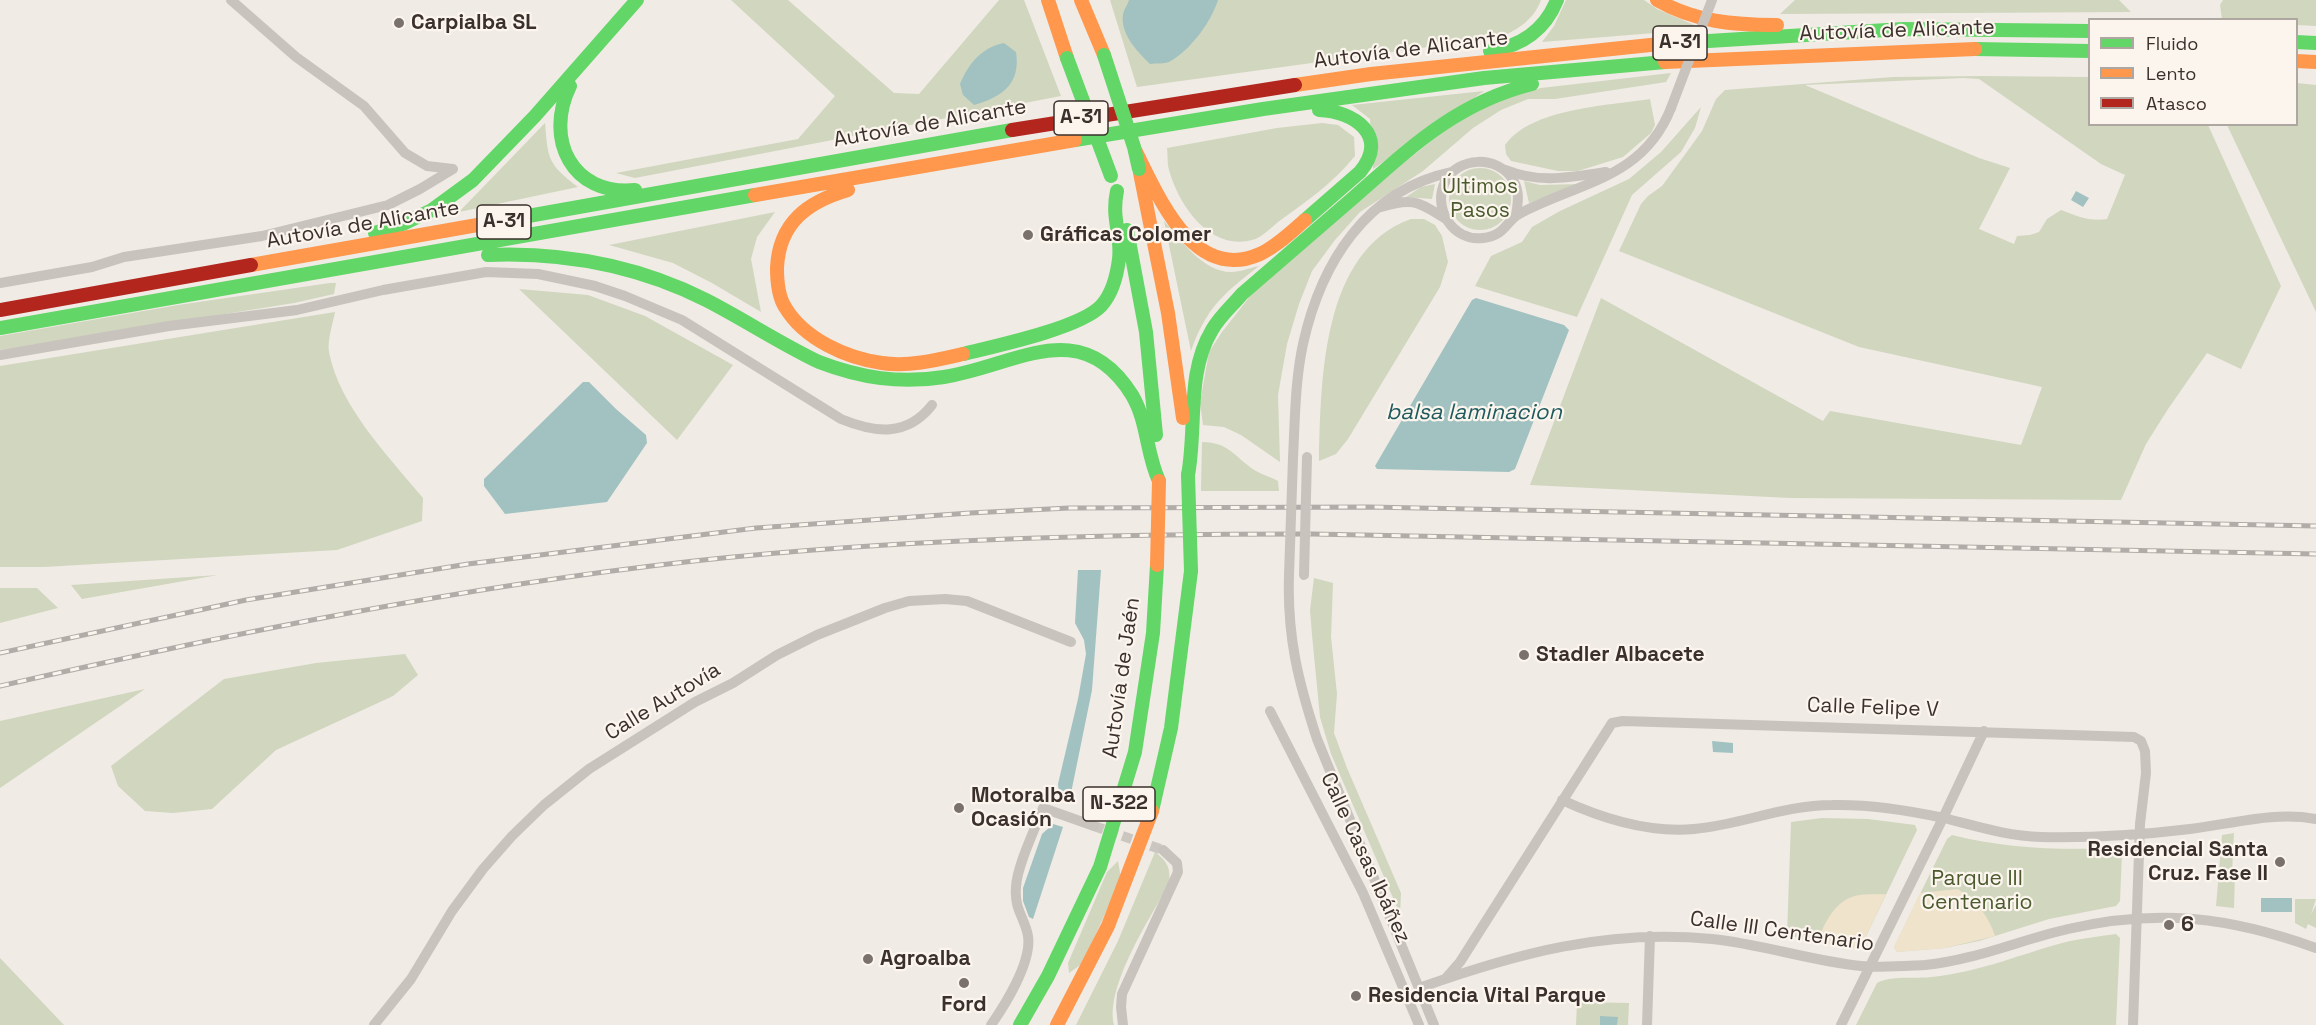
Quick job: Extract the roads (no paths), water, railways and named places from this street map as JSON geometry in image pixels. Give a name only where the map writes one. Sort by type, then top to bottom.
[{"type":"highway","points":[[320,254],[341,243],[400,226],[450,199],[491,163],[637,0]]},
{"type":"highway","points":[[1040,0],[1063,43]]},
{"type":"highway","name":"N-322","points":[[1048,0],[1067,58],[1117,190],[1134,260],[1146,333],[1159,481]]},
{"type":"highway","name":"N-322","points":[[1057,1025],[1074,996],[1113,916],[1145,833],[1161,780],[1173,715],[1191,571],[1188,475],[1171,333],[1134,147],[1104,55],[1081,0]]},
{"type":"highway","points":[[1090,0],[1093,12],[1093,31]]},
{"type":"highway","points":[[1457,64],[1476,53],[1506,49],[1532,36],[1545,24],[1557,0]]},
{"type":"highway","points":[[1657,0],[1682,14],[1716,23],[1866,24],[1903,29]]},
{"type":"highway","name":"Autovía de Alicante","points":[[0,310],[1099,115],[1371,74],[1654,44],[1903,29],[2088,31]]},
{"type":"highway","points":[[2298,42],[2316,44]]},
{"type":"highway","name":"Autovía de Alicante","points":[[0,328],[1263,109],[1484,78],[1588,67],[1872,52],[2002,48],[2088,51]]},
{"type":"highway","points":[[590,55],[563,98],[557,120],[560,145],[573,168],[607,189],[628,191],[664,185],[688,189]]},
{"type":"highway","points":[[2298,60],[2316,62]]},
{"type":"highway","points":[[1188,475],[1193,443],[1192,403],[1198,363],[1209,334],[1219,319],[1242,294],[1382,173],[1456,115],[1489,96],[1520,86],[1557,79],[1588,67]]},
{"type":"highway","points":[[1134,147],[1159,197],[1185,235],[1206,252],[1226,259],[1242,259],[1262,253],[1279,241],[1352,180],[1365,166],[1372,147],[1368,131],[1358,119],[1342,111],[1321,109],[1287,114],[1263,109]]},
{"type":"highway","points":[[928,166],[905,178],[841,192],[812,202],[794,217],[782,237],[777,258],[777,284],[784,307],[796,322],[818,339],[845,355],[904,365],[923,362],[1013,340],[1084,317],[1099,308],[1109,296],[1120,250],[1113,210],[1117,190]]},
{"type":"highway","points":[[430,253],[457,257],[512,253],[568,257],[613,266],[661,280],[707,301],[821,363],[861,376],[892,380],[930,378],[972,371],[1034,351],[1064,347],[1087,353],[1109,367],[1136,400],[1147,432],[1151,465],[1159,481]]},
{"type":"highway","name":"Autovía de Jaén","points":[[1020,1025],[1048,976],[1088,895],[1110,836],[1135,752],[1153,633],[1158,565],[1159,481]]},
{"type":"highway","points":[[1070,1025],[1113,916]]},
{"type":"street","points":[[0,284],[92,267],[124,257],[262,236],[388,205],[453,169],[427,166],[405,153],[364,106],[296,57],[231,0]]},
{"type":"street","points":[[1377,207],[1403,201],[1419,203],[1446,219],[1454,229],[1468,237],[1482,238],[1499,233],[1516,215],[1572,192],[1627,164],[1648,148],[1658,136],[1712,0]]},
{"type":"street","points":[[1446,219],[1441,199],[1445,183],[1452,172],[1472,161],[1488,162],[1517,174],[1546,179],[1566,179],[1615,170]]},
{"type":"street","points":[[1504,169],[1514,180],[1519,198],[1516,215]]},
{"type":"street","name":"Calle Casas Ibáñez","points":[[1434,1025],[1317,739],[1292,648],[1288,611],[1296,400],[1303,346],[1314,304],[1327,273],[1345,243],[1377,207],[1404,188],[1452,172]]},
{"type":"street","points":[[0,355],[169,326],[297,310],[383,290],[486,272],[511,272],[538,274],[595,286],[656,308],[720,342],[841,419],[860,427],[876,430],[902,427],[922,418],[932,405]]},
{"type":"street","points":[[1304,575],[1307,457]]},
{"type":"street","name":"Calle Autovía","points":[[374,1025],[411,979],[452,911],[483,869],[544,805],[589,769],[695,702],[733,683],[777,655],[817,635],[885,608],[909,602],[945,599],[968,602],[1071,642]]},
{"type":"street","name":"Calle Casas Ibáñez","points":[[1270,711],[1363,893],[1419,1025]]},
{"type":"street","name":"Calle Felipe V","points":[[1562,800],[1612,723],[1623,721],[2134,737],[2141,741],[2145,751],[2146,773],[2139,834]]},
{"type":"street","points":[[1841,1025],[1944,818],[1984,731]]},
{"type":"street","points":[[1446,978],[1460,962],[1562,800],[1613,820],[1650,827],[1693,829],[1776,811],[1830,805],[1885,807],[1944,818],[1993,832],[2039,837],[2139,834],[2192,829],[2259,818],[2316,819]]},
{"type":"street","points":[[991,1025],[1021,972],[1027,956],[1028,936],[1018,912],[1016,884],[1043,808],[1094,826]]},
{"type":"street","points":[[2133,1025],[2139,834]]},
{"type":"street","points":[[1123,1025],[1120,1007],[1122,994],[1178,872],[1177,863],[1162,850]]},
{"type":"street","name":"Calle III Centenario","points":[[1419,988],[1511,957],[1576,943],[1625,937],[1711,939],[1742,943],[1826,961],[1870,966],[1925,964],[1967,959],[2067,929],[2121,919],[2168,917],[2220,921],[2250,927],[2316,948]]},
{"type":"street","points":[[1647,1025],[1650,936]]},
{"type":"water","points":[[1129,0],[1218,0],[1205,26],[1185,51],[1169,62],[1150,64],[1130,42],[1124,28],[1123,14]]},
{"type":"water","points":[[1004,43],[1016,52],[1017,63],[1012,81],[1001,93],[974,105],[963,95],[960,84],[972,63],[982,53]]},
{"type":"water","points":[[2076,191],[2089,198],[2083,207],[2071,200]]},
{"type":"water","name":"balsa laminacion","points":[[1476,298],[1564,325],[1569,330],[1515,469],[1509,472],[1377,469],[1375,466],[1472,300]]},
{"type":"water","points":[[583,382],[589,382],[646,435],[647,443],[607,502],[505,514],[484,486],[484,479]]},
{"type":"water","points":[[1078,570],[1101,570],[1092,690],[1069,803],[1060,801],[1058,784],[1086,654],[1084,640],[1075,623]]},
{"type":"water","points":[[1712,741],[1733,743],[1733,753],[1713,752]]},
{"type":"water","points":[[1053,824],[1063,827],[1033,919],[1029,917],[1023,901],[1023,888],[1042,834]]},
{"type":"water","points":[[2261,898],[2292,898],[2292,912],[2261,912]]},
{"type":"water","points":[[1600,1016],[1618,1017],[1617,1025],[1600,1025]]},
{"type":"tunnel","points":[[1094,826],[1163,850]]},
{"type":"railway","points":[[0,653],[246,600],[468,564],[756,528],[970,513],[1069,508],[1369,507],[2316,526]]},
{"type":"railway","points":[[0,686],[259,630],[519,584],[694,561],[925,543],[1158,535],[1312,534],[2316,554]]},
{"type":"place","name":"Carpialba SL","points":[[399,23]]},
{"type":"place","name":"Gráficas Colomer","points":[[1028,235]]},
{"type":"place","name":"Stadler Albacete","points":[[1524,655]]},
{"type":"place","name":"Motoralba Ocasión","points":[[959,808]]},
{"type":"place","name":"Residencial Santa Cruz. Fase II","points":[[2280,862]]},
{"type":"place","name":"6","points":[[2169,925]]},
{"type":"place","name":"Agroalba","points":[[868,959]]},
{"type":"place","name":"Ford","points":[[964,983]]},
{"type":"place","name":"Residencia Vital Parque","points":[[1356,996]]},
{"type":"park label","name":"Últimos Pasos","points":[[1480,199]]},
{"type":"park label","name":"Parque III Centenario","points":[[1977,891]]}]
